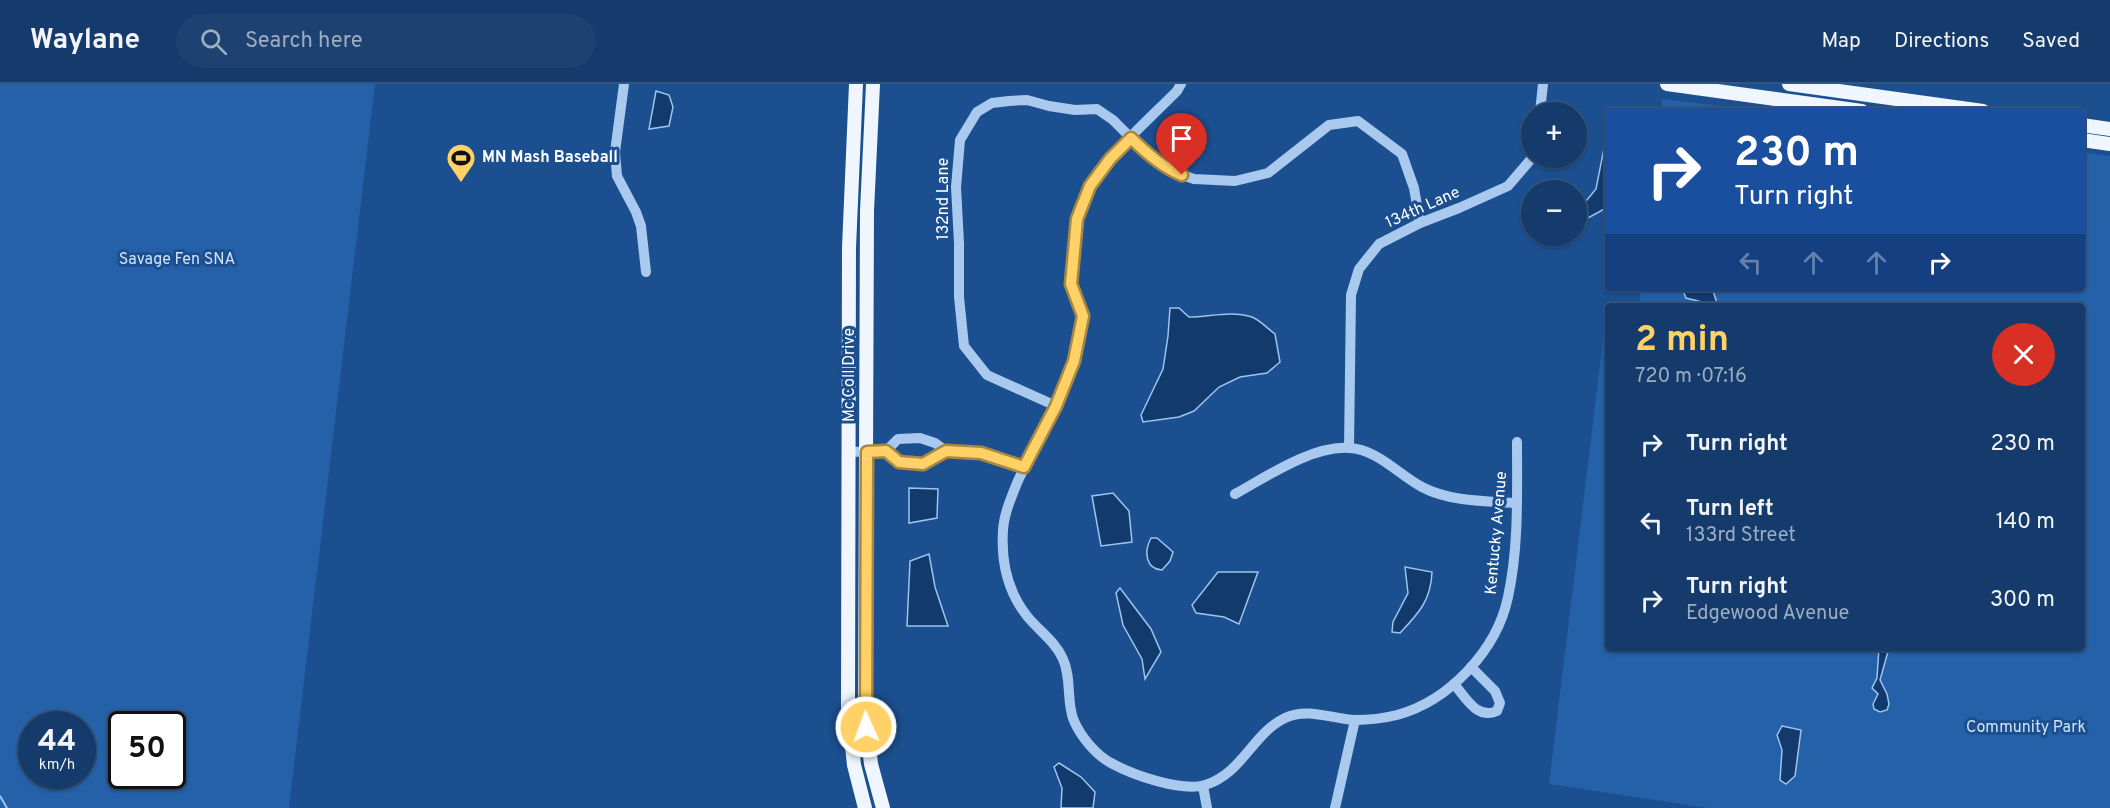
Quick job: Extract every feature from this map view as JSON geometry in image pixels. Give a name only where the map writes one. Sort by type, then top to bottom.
[{"type":"main road","name":"Mc Coll Drive","points":[[856,84],[850,209],[848,708],[854,765],[865,808]]},
{"type":"main road","name":"Mc Coll Drive","points":[[873,84],[867,211],[865,708],[871,764],[883,808]]},
{"type":"main road","points":[[1667,84],[1837,108]]},
{"type":"main road","points":[[1789,84],[1839,87],[1965,108]]},
{"type":"main road","points":[[2085,125],[2110,129]]},
{"type":"main road","points":[[2085,140],[2110,144]]},
{"type":"street","points":[[624,84],[615,152],[617,176],[641,226],[646,272]]},
{"type":"street","name":"Kentucky Avenue","points":[[1181,84],[1177,91],[1110,159],[1090,186],[1077,219],[1071,284],[1083,316],[1074,361],[1056,406],[1024,467],[1010,500],[1003,526],[1003,561],[1013,594],[1027,616],[1054,645],[1063,661],[1069,680],[1073,719],[1087,743],[1108,762],[1169,785],[1203,786],[1223,777],[1238,765],[1270,729],[1286,717],[1301,713],[1317,713],[1355,720],[1396,715],[1416,707],[1454,684],[1471,667],[1493,636],[1508,599],[1517,503],[1517,442]]},
{"type":"street","points":[[1541,102],[1544,84]]},
{"type":"street","points":[[1837,108],[1839,87]]},
{"type":"street","name":"132nd Lane","points":[[1056,406],[987,375],[963,346],[959,297],[956,187],[960,141],[977,112],[992,103],[1018,100],[1076,110],[1097,109],[1113,120],[1146,153],[1171,171],[1194,179],[1235,181],[1268,173],[1329,125],[1358,121],[1402,154],[1414,188],[1420,223]]},
{"type":"street","name":"134th Lane","points":[[1349,447],[1351,295],[1359,269],[1379,244],[1420,223],[1508,186],[1523,168]]},
{"type":"street","points":[[849,452],[886,451],[898,439],[920,438],[935,443],[946,451]]},
{"type":"street","points":[[1235,494],[1296,460],[1324,451],[1349,447],[1382,460],[1423,488],[1453,497],[1517,503]]},
{"type":"street","points":[[886,451],[899,462],[923,464],[946,451],[981,453],[1024,467]]},
{"type":"street","points":[[1454,684],[1479,713],[1489,715],[1497,711],[1500,703],[1495,691],[1471,667]]},
{"type":"street","points":[[1335,808],[1355,720]]},
{"type":"street","points":[[1203,786],[1207,808]]},
{"type":"green space","name":"Savage Fen SNA","points":[[0,84],[375,84],[289,808],[0,808]]},
{"type":"green space","points":[[1662,99],[1738,108],[1661,108]]},
{"type":"green space","name":"Community Park","points":[[2085,152],[2110,156],[2110,808],[1708,808],[1549,784],[1604,332],[1605,651],[2085,651],[2085,303],[1639,303],[1641,291],[2085,291]]},
{"type":"shaded area","points":[[656,91],[669,95],[673,107],[669,126],[649,129]]},
{"type":"shaded area","points":[[1605,143],[1605,209],[1587,219],[1587,200],[1596,189]]},
{"type":"shaded area","points":[[1683,291],[1713,291],[1717,303],[1706,303],[1686,298]]},
{"type":"shaded area","points":[[1170,308],[1179,308],[1189,317],[1236,314],[1255,318],[1275,334],[1280,362],[1267,373],[1240,377],[1219,387],[1194,411],[1179,417],[1143,422],[1141,415],[1163,369]]},
{"type":"shaded area","points":[[909,488],[938,489],[937,518],[909,523]]},
{"type":"shaded area","points":[[1113,493],[1129,511],[1132,542],[1101,546],[1092,496]]},
{"type":"shaded area","points":[[1151,538],[1157,538],[1173,552],[1170,561],[1162,570],[1152,566],[1147,558],[1147,548]]},
{"type":"shaded area","points":[[929,554],[935,587],[948,626],[907,626],[910,561]]},
{"type":"shaded area","points":[[1405,567],[1432,572],[1431,582],[1423,606],[1400,633],[1392,632],[1393,622],[1408,593]]},
{"type":"shaded area","points":[[1218,572],[1258,572],[1239,624],[1224,617],[1196,613],[1192,605]]},
{"type":"shaded area","points":[[1120,588],[1151,629],[1161,652],[1145,679],[1142,659],[1123,625],[1116,593]]},
{"type":"shaded area","points":[[1879,651],[1888,651],[1880,680],[1889,704],[1887,710],[1880,712],[1874,709],[1873,704],[1878,694],[1872,688],[1877,678]]},
{"type":"shaded area","points":[[1782,726],[1801,730],[1795,776],[1786,784],[1780,780],[1782,750],[1777,735]]},
{"type":"shaded area","points":[[1059,763],[1081,777],[1095,792],[1093,808],[1061,808],[1062,788],[1054,767]]},
{"type":"waterway","points":[[0,796],[7,808]]},
{"type":"place","name":"MN Mash Baseball","points":[[461,184]]},
{"type":"route","points":[[866,727],[867,452],[886,451],[899,462],[923,464],[946,451],[981,453],[1024,467],[1056,406],[1074,361],[1083,316],[1071,284],[1072,257],[1077,219],[1090,186],[1110,159],[1131,138],[1146,153],[1171,171],[1182,175]]}]
